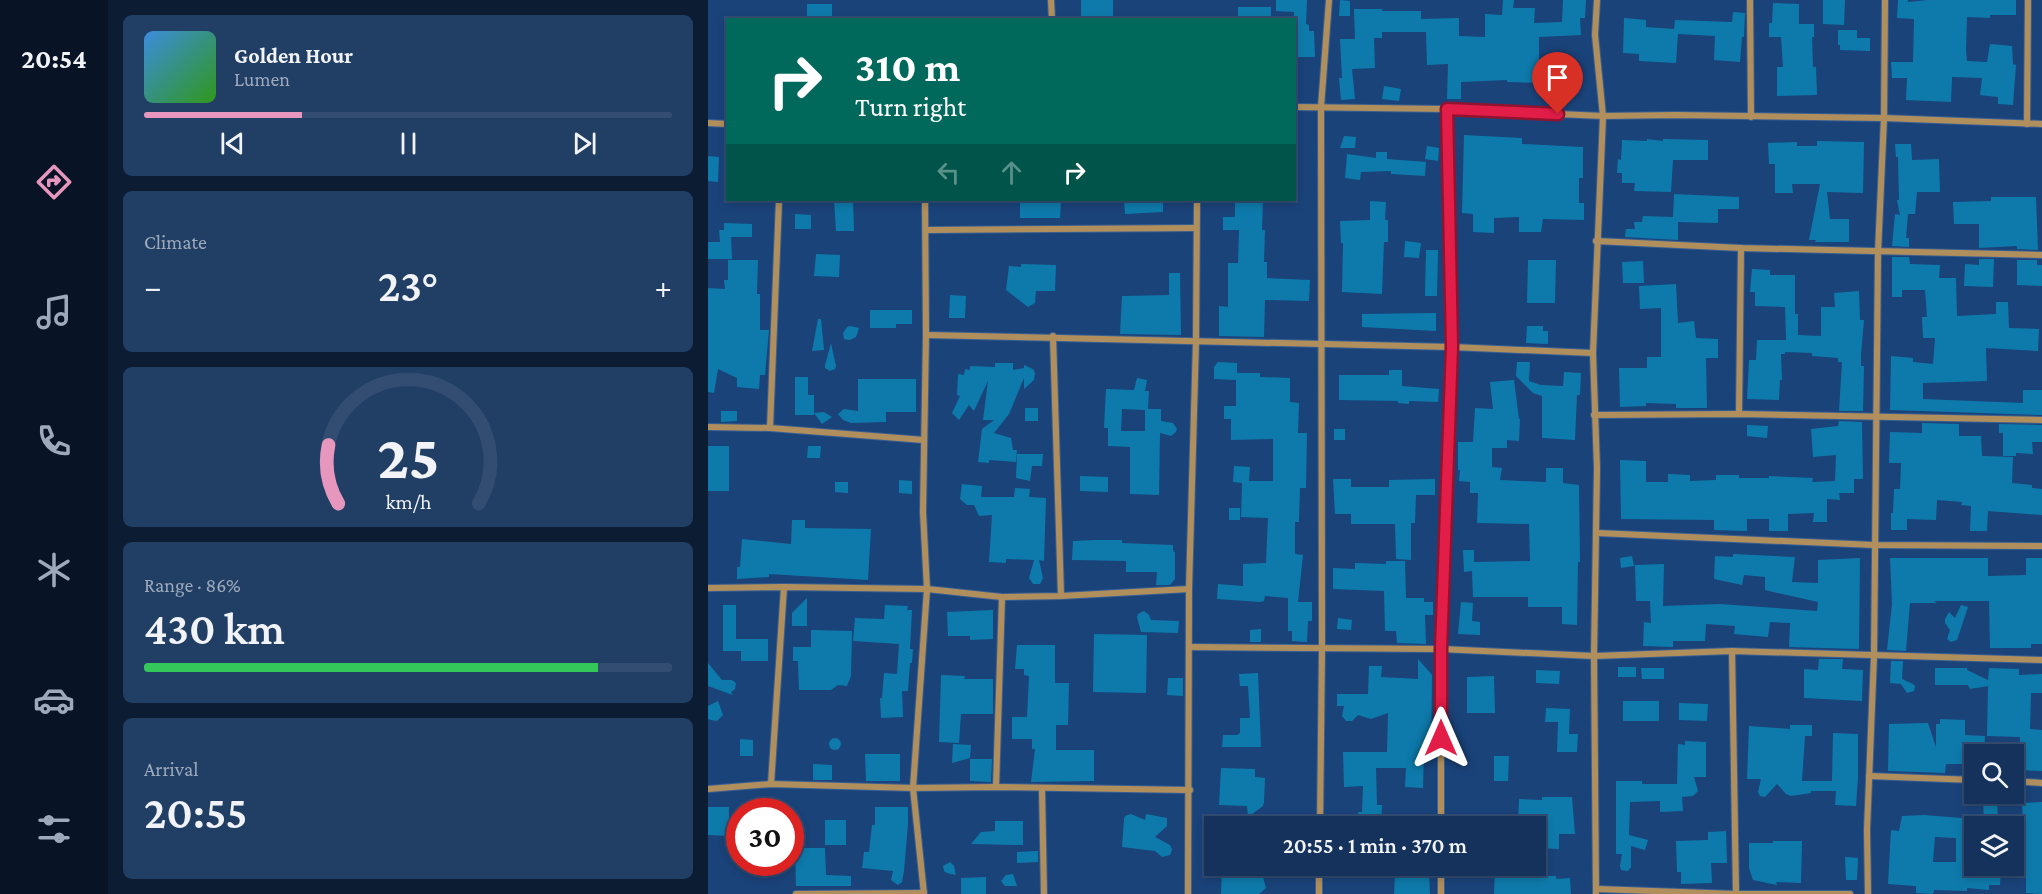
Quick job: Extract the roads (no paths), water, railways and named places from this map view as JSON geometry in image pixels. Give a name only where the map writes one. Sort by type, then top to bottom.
[{"type":"street","points":[[1051,0],[1052,18]]},
{"type":"street","points":[[1320,816],[1321,107],[1329,0]]},
{"type":"street","points":[[1597,0],[1594,36],[1603,116],[1593,353],[1597,533],[1594,656],[1597,892],[1850,894]]},
{"type":"street","points":[[1750,0],[1750,117]]},
{"type":"street","points":[[1868,894],[1869,776],[1874,656],[1878,252],[1884,118],[1885,0]]},
{"type":"street","points":[[2027,124],[2028,0]]},
{"type":"street","points":[[1296,107],[1447,109],[1603,116],[1884,118],[2042,124]]},
{"type":"street","points":[[1441,816],[1441,649],[1452,346],[1447,109]]},
{"type":"street","points":[[708,123],[726,123]]},
{"type":"street","points":[[770,428],[779,201]]},
{"type":"street","points":[[796,894],[924,893],[913,788],[927,590],[923,512],[927,230],[925,201]]},
{"type":"street","points":[[1188,894],[1189,646],[1197,201]]},
{"type":"street","points":[[927,230],[1196,228]]},
{"type":"street","points":[[1596,241],[1741,248],[2042,255]]},
{"type":"street","points":[[1739,414],[1741,248]]},
{"type":"street","points":[[926,334],[1452,346],[1593,353]]},
{"type":"street","points":[[1053,336],[1061,596]]},
{"type":"street","points":[[1594,415],[1739,414],[2042,420]]},
{"type":"street","points":[[708,427],[770,428],[924,440]]},
{"type":"street","points":[[1597,533],[1874,545],[2042,546]]},
{"type":"street","points":[[771,784],[784,587]]},
{"type":"street","points":[[708,588],[927,590],[1002,597],[1190,589]]},
{"type":"street","points":[[996,787],[1002,597]]},
{"type":"street","points":[[1189,646],[1441,649],[1594,656],[1732,651],[2042,660]]},
{"type":"street","points":[[1732,651],[1736,894]]},
{"type":"street","points":[[1869,776],[1964,780]]},
{"type":"street","points":[[2024,782],[2042,783]]},
{"type":"street","points":[[708,789],[771,784],[913,788],[1190,790]]},
{"type":"street","points":[[1042,788],[1044,894]]},
{"type":"street","points":[[1319,876],[1319,894]]},
{"type":"street","points":[[1441,876],[1441,894]]}]
